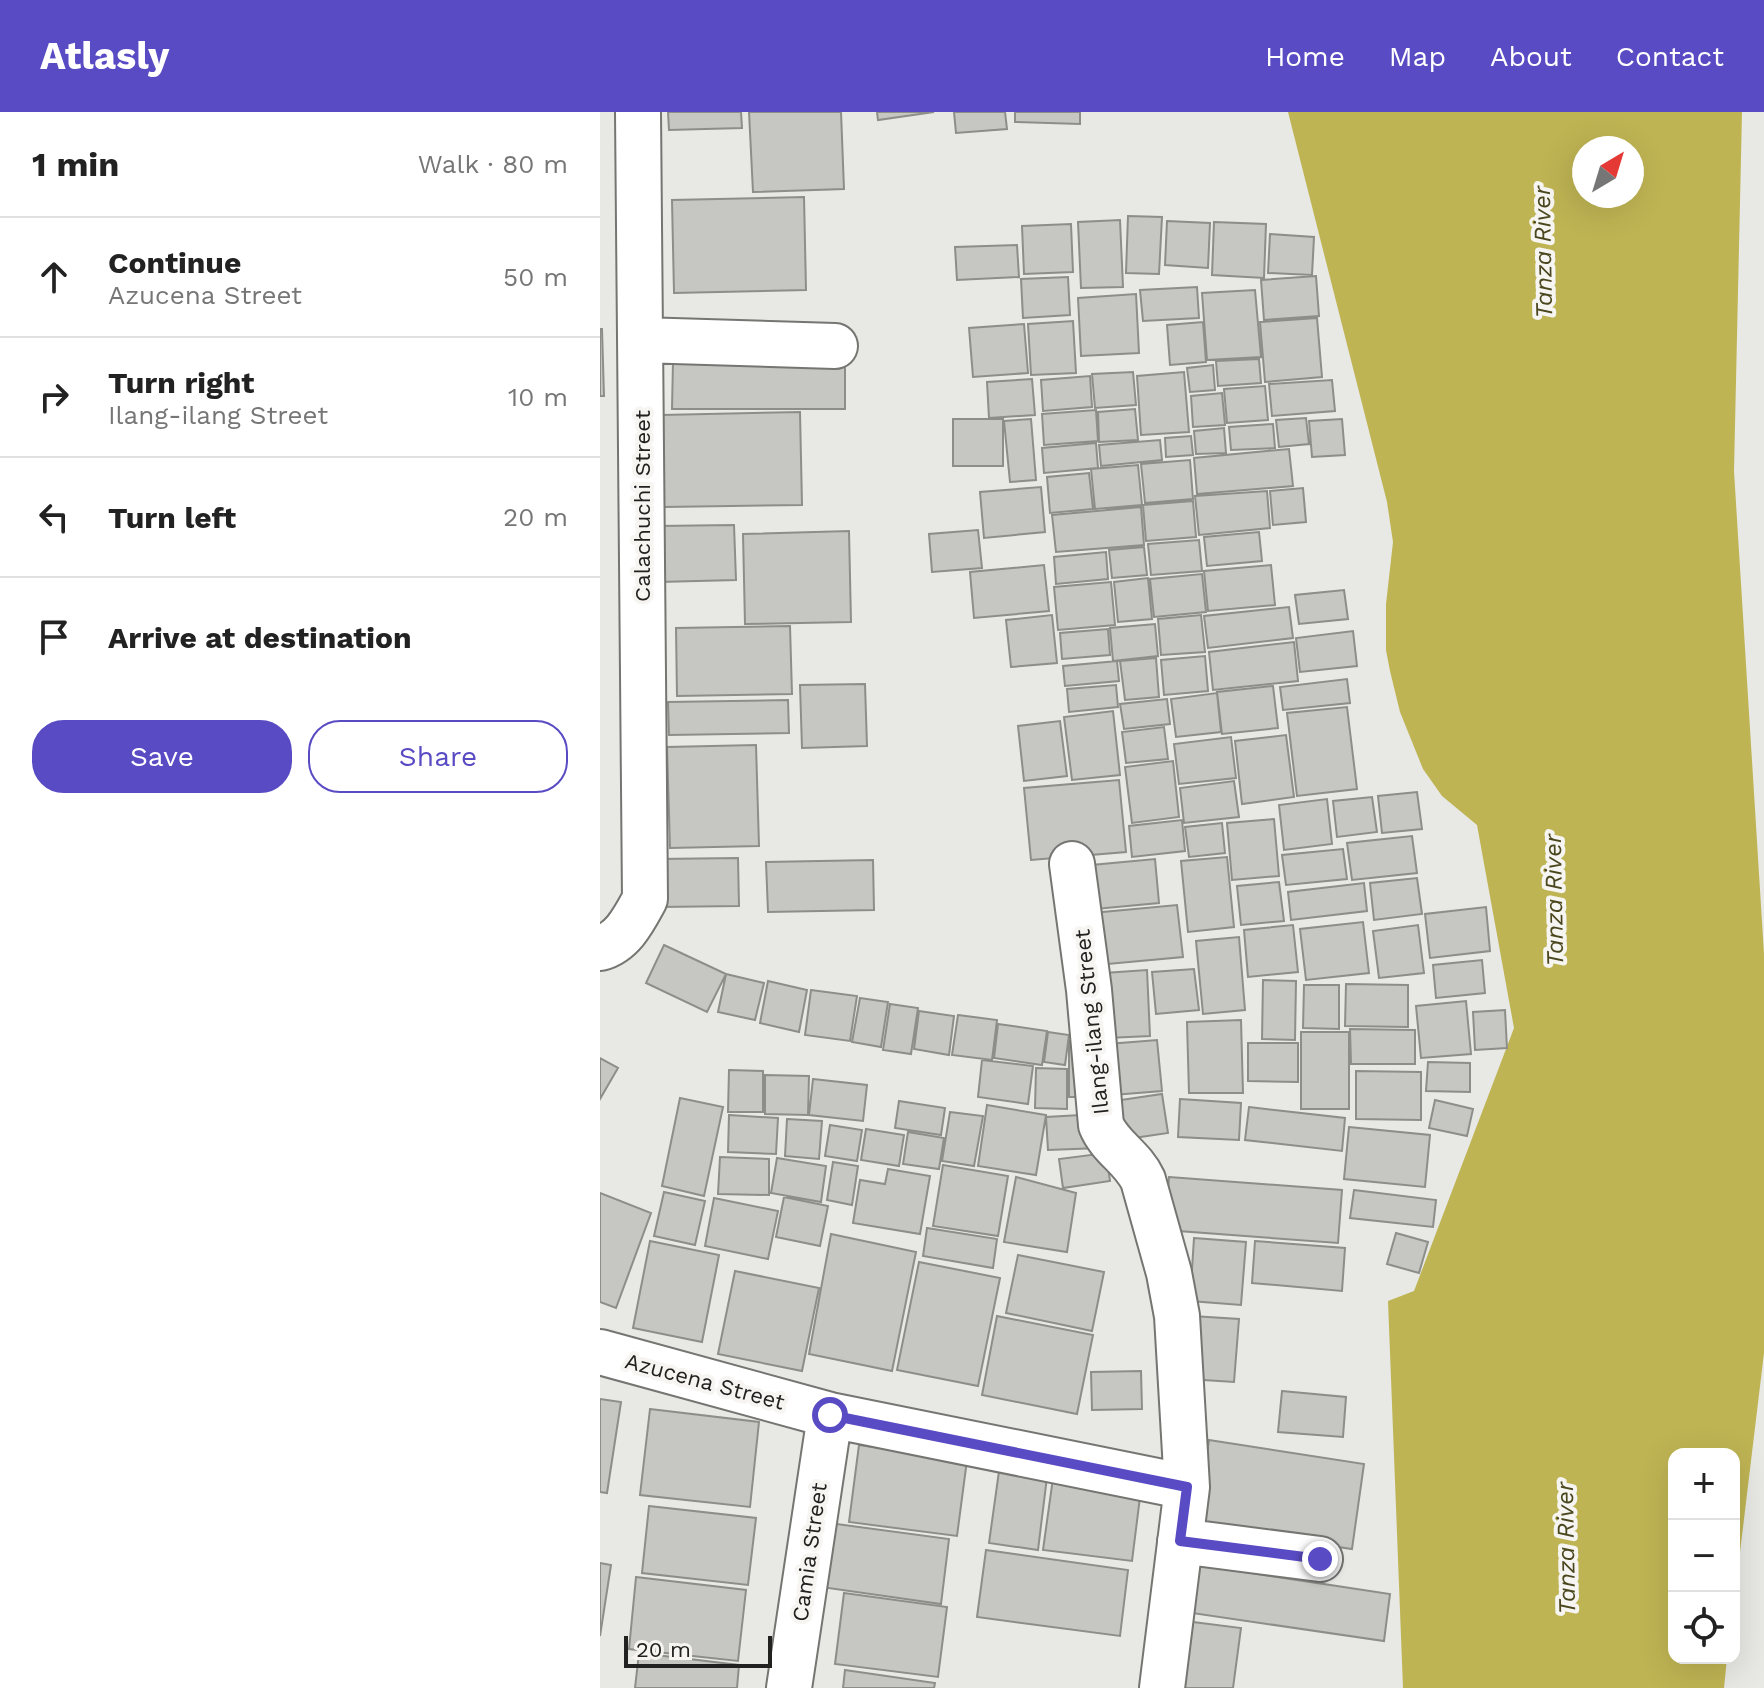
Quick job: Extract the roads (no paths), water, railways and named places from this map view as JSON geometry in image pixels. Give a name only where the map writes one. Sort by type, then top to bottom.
[{"type":"street","name":"Calachuchi Street","points":[[600,948],[611,945],[630,926],[645,899],[638,112]]},
{"type":"street","points":[[640,340],[835,346]]},
{"type":"street","name":"Ilang-ilang Street","points":[[1072,864],[1089,990],[1101,1125],[1111,1143],[1139,1171],[1143,1180],[1169,1273],[1177,1316],[1187,1487],[1162,1688]]},
{"type":"street","name":"Azucena Street","points":[[600,1352],[830,1415],[1187,1487]]},
{"type":"street","name":"Camia Street","points":[[789,1688],[830,1415]]},
{"type":"street","points":[[1180,1541],[1320,1559]]},
{"type":"water","name":"Tanza River","points":[[1288,112],[1742,112],[1734,471],[1764,954],[1764,1353],[1740,1552],[1740,1448],[1668,1448],[1668,1664],[1726,1664],[1724,1688],[1403,1688],[1388,1301],[1414,1291],[1514,1028],[1477,825],[1442,796],[1423,769],[1400,712],[1386,650],[1386,604],[1393,542],[1387,502]]}]
